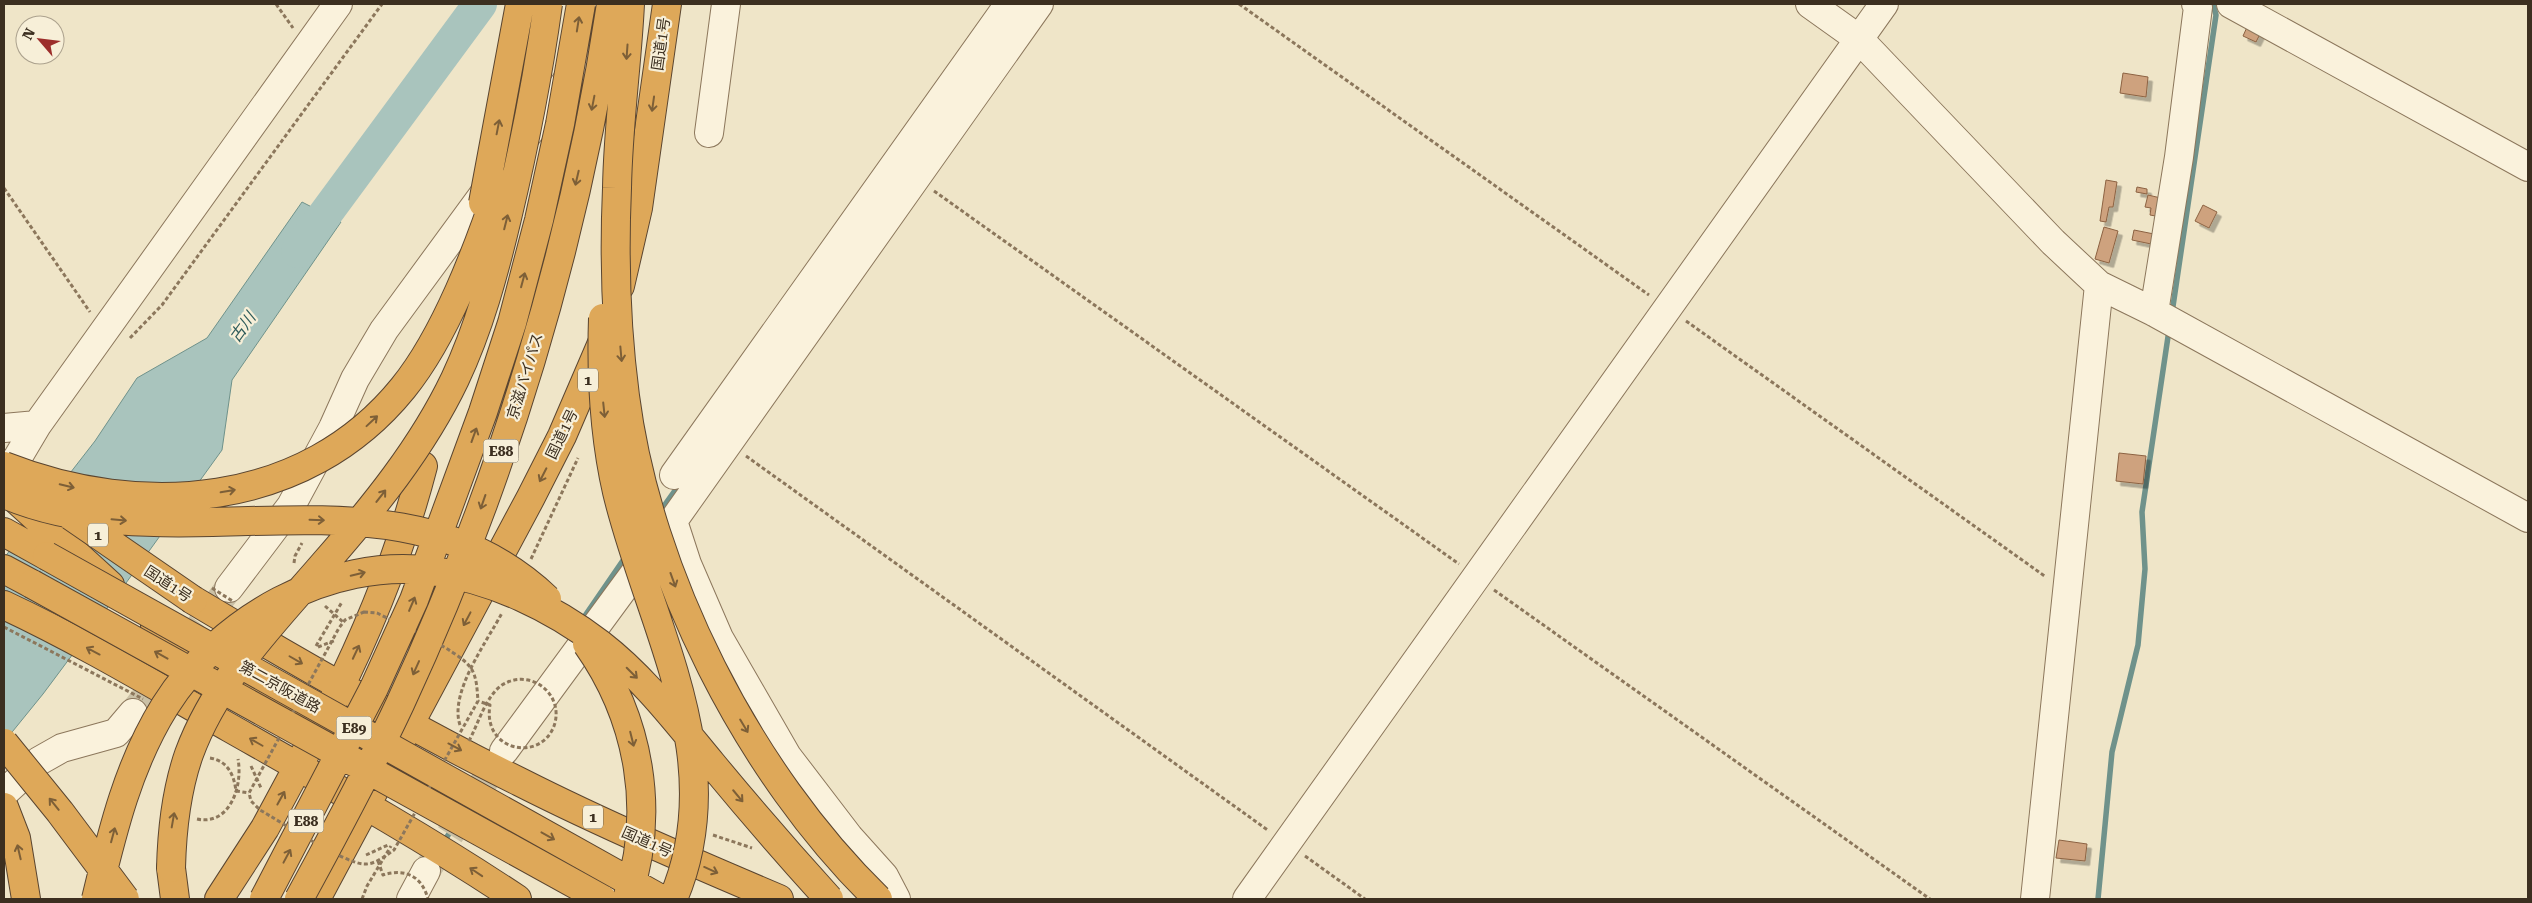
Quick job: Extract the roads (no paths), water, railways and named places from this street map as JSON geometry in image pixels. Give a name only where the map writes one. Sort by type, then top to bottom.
[{"type":"highway","points":[[219,899],[265,828],[320,727],[385,584],[410,517],[462,306],[520,4]]},
{"type":"highway","name":"京滋バイパス","points":[[264,899],[347,743],[414,600],[480,421],[512,323],[539,220],[560,124],[581,4]]},
{"type":"highway","name":"京滋バイパス","points":[[381,761],[400,705],[443,607],[478,518],[511,421],[540,326],[588,130],[611,4]]},
{"type":"highway","points":[[630,4],[616,187],[606,280],[602,358],[609,451],[631,541],[676,674],[687,722],[693,773],[694,815],[690,849],[673,899]]},
{"type":"highway","name":"国道1号","points":[[316,899],[367,806],[381,761],[412,724],[562,436],[588,379],[610,323],[626,267],[638,208],[667,4]]},
{"type":"highway","points":[[4,468],[60,485],[103,494],[187,497],[230,491],[275,480],[342,446],[373,420],[403,388],[428,350],[452,304],[478,245],[498,190],[514,140],[547,15]]},
{"type":"highway","points":[[176,899],[171,868],[174,818],[179,789],[190,753],[207,715],[226,682],[250,649],[382,495],[408,458],[454,380],[490,290],[514,189],[547,15]]},
{"type":"highway","points":[[616,187],[618,308],[625,397],[646,496],[683,606],[707,659],[766,762],[834,852],[878,899]]},
{"type":"highway","name":"国道1号","points":[[4,468],[193,600],[340,685],[520,782],[611,826],[779,899]]},
{"type":"highway","points":[[4,489],[166,634],[209,666],[320,727],[335,738],[346,750],[357,767],[364,784],[367,806]]},
{"type":"highway","points":[[4,494],[45,508],[76,514],[144,522],[312,520],[385,525],[421,530],[454,540],[482,552],[508,568],[534,586],[582,637],[602,665],[618,698],[630,732],[641,788],[642,828],[638,862],[628,899]]},
{"type":"highway","name":"第二京阪道路","points":[[4,532],[661,899]]},
{"type":"highway","name":"第二京阪道路","points":[[4,568],[602,899]]},
{"type":"highway","points":[[96,899],[134,765],[165,706],[196,664],[234,629],[284,599],[340,579],[368,572],[399,570],[432,571],[487,584],[519,596],[559,617],[600,644],[630,670],[659,700],[762,824],[829,899]]},
{"type":"highway","points":[[4,605],[136,674],[298,766],[465,864],[517,899]]},
{"type":"highway","points":[[340,685],[354,721],[381,761],[502,827],[546,860],[591,899]]},
{"type":"highway","points":[[4,743],[60,812],[125,899]]},
{"type":"highway","name":"E88","points":[[299,899],[381,761]]},
{"type":"highway","points":[[4,807],[16,838],[26,899]]},
{"type":"street","points":[[4,476],[37,425],[115,336],[307,47],[338,4]]},
{"type":"street","points":[[229,588],[291,506],[333,428],[355,379],[384,330],[623,4]]},
{"type":"street","points":[[709,133],[726,4]]},
{"type":"street","points":[[491,748],[673,521],[720,439],[906,170],[1009,4]]},
{"type":"street","points":[[906,170],[1039,4]]},
{"type":"street","points":[[1810,4],[1859,39],[2053,242],[2098,285],[2164,318],[2528,518]]},
{"type":"street","points":[[1247,899],[1884,4]]},
{"type":"street","points":[[2231,4],[2528,167]]},
{"type":"street","points":[[2164,318],[2179,157],[2199,5]]},
{"type":"street","points":[[2035,899],[2098,285]]},
{"type":"street","points":[[4,428],[37,425]]},
{"type":"street","points":[[674,475],[720,439]]},
{"type":"street","points":[[673,521],[687,564],[719,638],[787,756],[848,837],[884,876],[896,899]]},
{"type":"street","points":[[4,793],[39,761],[62,748],[116,733],[142,708]]},
{"type":"street","points":[[411,899],[426,871]]},
{"type":"water","points":[[302,202],[341,222],[232,380],[222,450],[126,583],[43,694],[4,742],[4,558],[95,441],[137,378],[207,338]]},
{"type":"waterway","name":"古川","points":[[298,251],[480,4]]},
{"type":"waterway","points":[[2172,313],[2216,15],[2213,4]]},
{"type":"waterway","points":[[2098,899],[2112,752],[2138,645],[2145,569],[2142,512],[2169,330]]},
{"type":"waterway","points":[[659,513],[681,482]]},
{"type":"waterway","points":[[580,623],[626,556]]},
{"type":"waterway","points":[[443,843],[454,826]]},
{"type":"tunnel","points":[[133,713],[229,588]]},
{"type":"tunnel","points":[[427,870],[504,751]]}]
